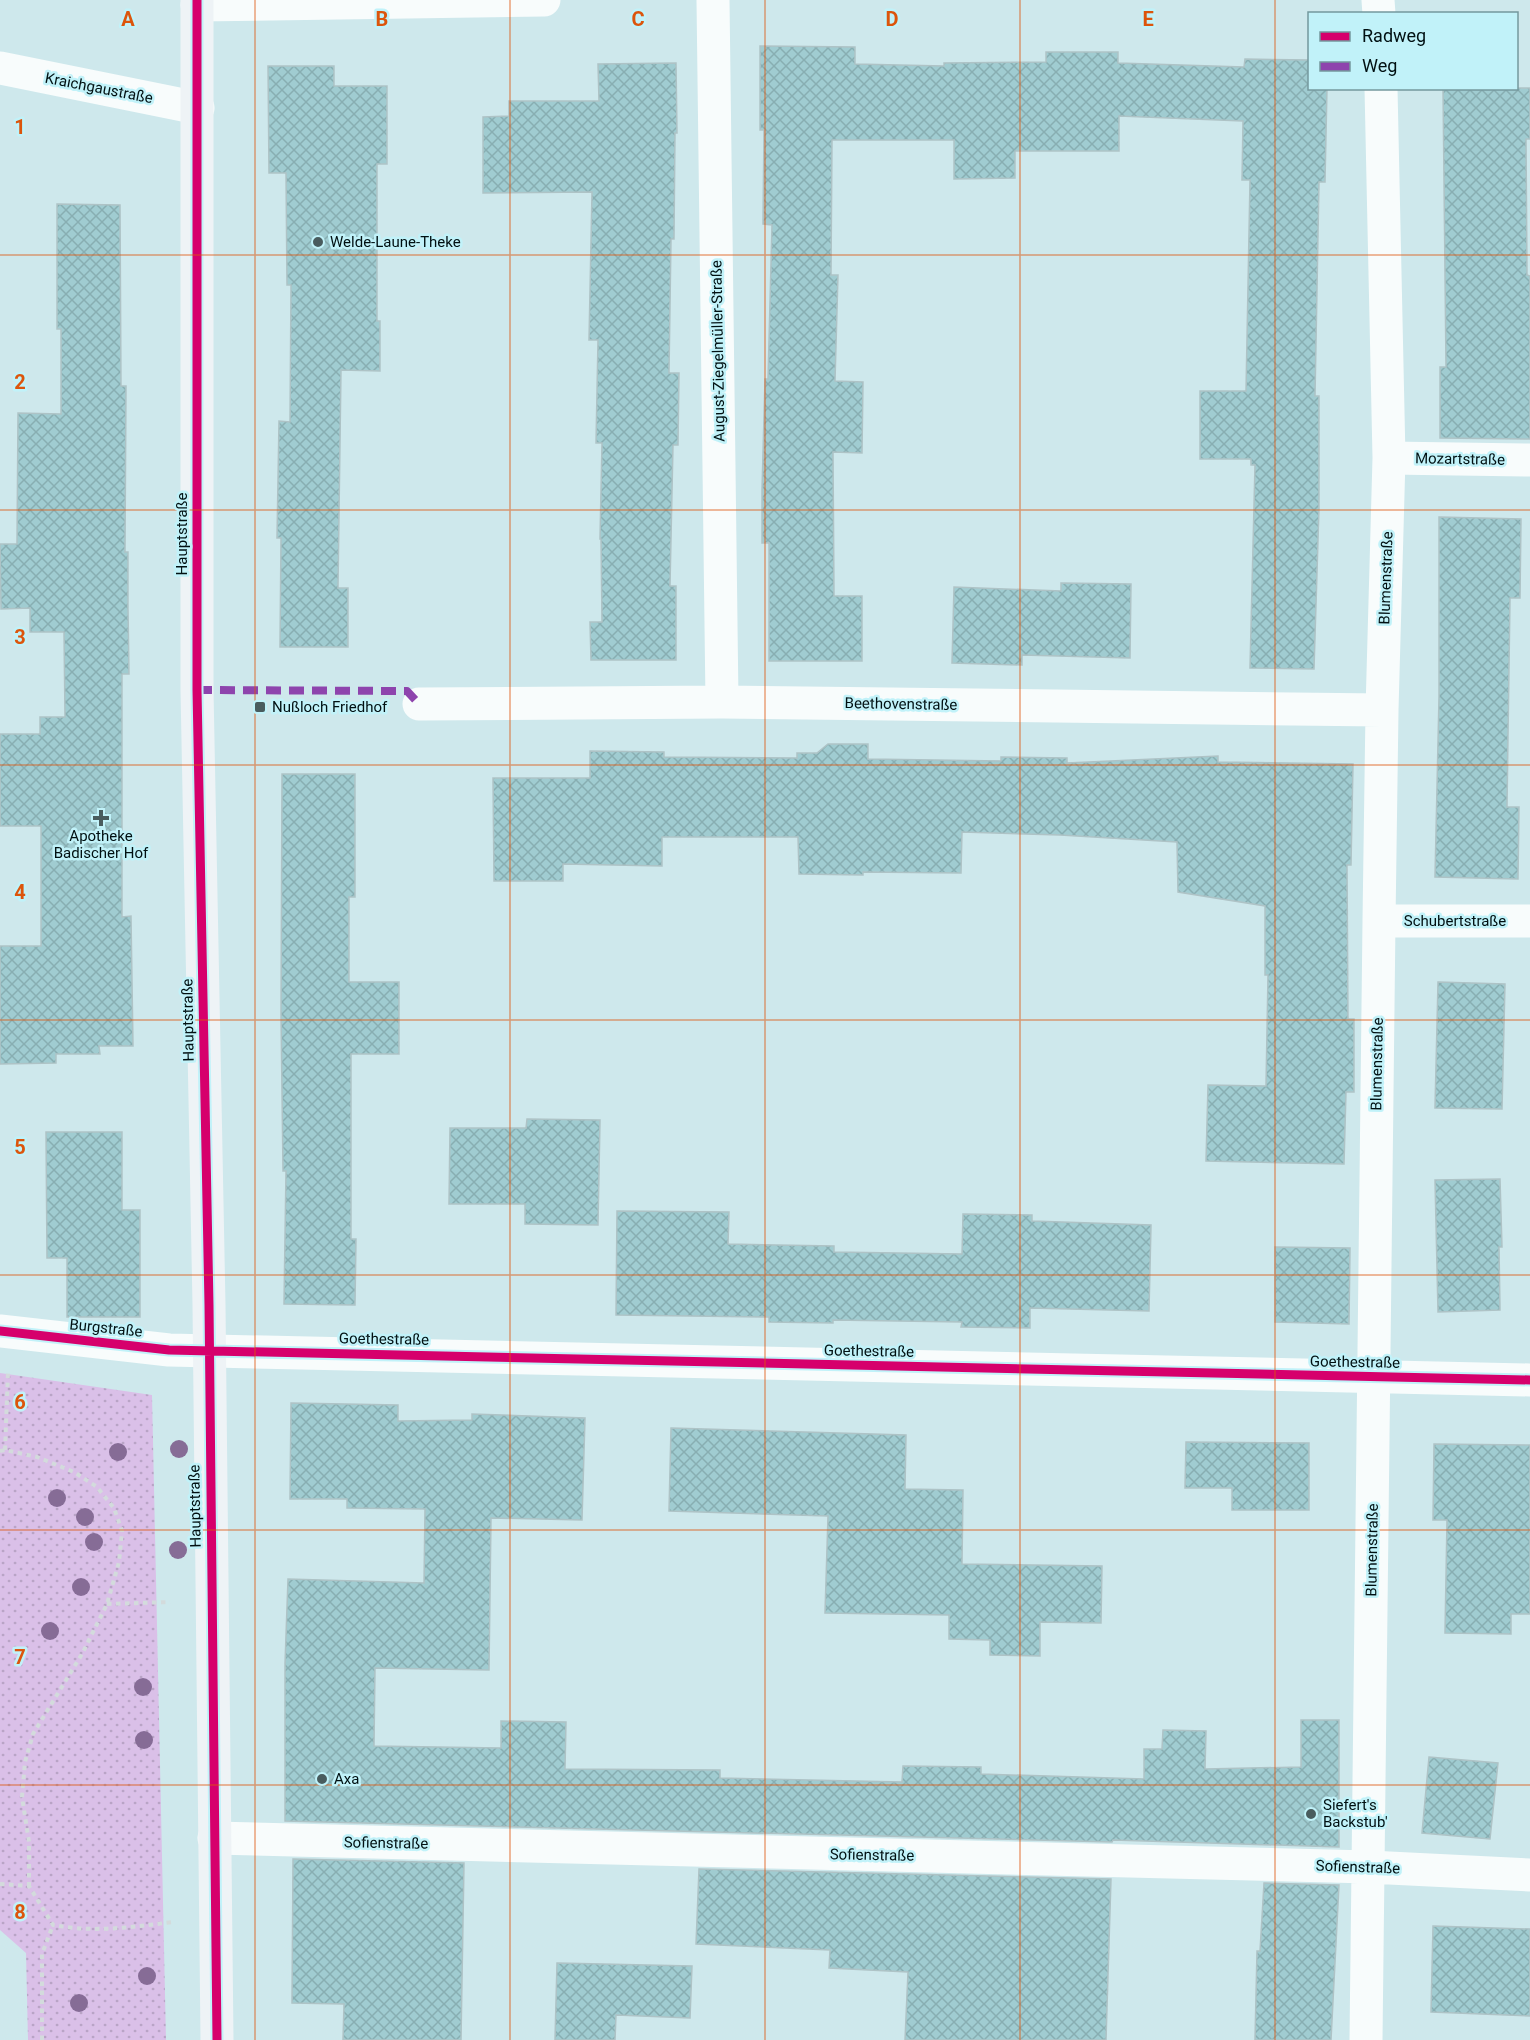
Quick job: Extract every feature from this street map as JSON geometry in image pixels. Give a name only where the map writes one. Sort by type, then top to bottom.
[{"type":"main road","name":"Hauptstraße","points":[[197,3],[197,690],[209,1305],[214,1937],[217,2040]]},
{"type":"street","points":[[197,3],[544,0]]},
{"type":"street","name":"August-Ziegelmüller-Straße","points":[[713,0],[722,702]]},
{"type":"street","name":"Kraichgaustraße","points":[[0,68],[198,108]]},
{"type":"street","name":"Blumenstraße","points":[[1366,2040],[1382,711],[1389,458],[1380,90]]},
{"type":"street","name":"Mozartstraße","points":[[1389,458],[1530,460]]},
{"type":"street","name":"Beethovenstraße","points":[[419,704],[722,702],[1382,711]]},
{"type":"street","name":"Schubertstraße","points":[[1379,921],[1530,921]]},
{"type":"street","name":"Burgstraße","points":[[5,1332],[169,1350],[208,1350]]},
{"type":"street","name":"Goethestraße","points":[[208,1350],[1530,1380]]},
{"type":"street","name":"Sofienstraße","points":[[214,1839],[1369,1867],[1530,1875]]},
{"type":"path","points":[[5,1332],[3,1451],[37,1457],[74,1472],[97,1487],[114,1508],[122,1531],[119,1562],[106,1604],[82,1654],[33,1734],[25,1762],[22,1797],[29,1842],[29,1886],[53,1925],[78,1930],[116,1929],[173,1922],[176,1940],[214,1937]]},
{"type":"path","points":[[106,1604],[170,1602]]},
{"type":"path","points":[[0,1884],[29,1886]]},
{"type":"path","points":[[42,2040],[42,1954],[53,1925]]},
{"type":"shaded area","points":[[0,1373],[152,1395],[166,2040],[28,2040],[26,1953],[0,1930]]},
{"type":"building","points":[[760,46],[855,47],[855,64],[944,66],[944,63],[1046,62],[1046,52],[1118,52],[1118,63],[1244,67],[1245,59],[1308,60],[1308,90],[1327,90],[1325,182],[1319,182],[1315,396],[1319,396],[1319,508],[1314,669],[1250,668],[1255,465],[1251,465],[1251,459],[1200,459],[1200,391],[1246,391],[1250,180],[1242,180],[1243,121],[1119,116],[1119,151],[1015,151],[1015,178],[954,179],[954,140],[832,140],[831,275],[838,275],[835,381],[863,382],[862,453],[833,452],[834,596],[862,596],[862,661],[769,661],[769,543],[762,543],[762,490],[765,379],[768,379],[772,225],[763,224],[764,130],[760,130]]},
{"type":"building","points":[[676,63],[677,133],[675,133],[674,239],[671,239],[669,373],[679,373],[678,445],[673,445],[670,586],[676,586],[676,660],[591,660],[590,622],[602,622],[600,539],[602,443],[596,443],[598,340],[589,340],[592,192],[483,193],[483,117],[509,116],[509,101],[599,101],[598,64]]},
{"type":"building","points":[[268,66],[334,66],[334,86],[387,86],[387,164],[377,164],[377,321],[380,321],[380,371],[341,370],[338,588],[348,588],[348,647],[280,647],[281,538],[277,538],[279,421],[290,422],[291,285],[287,285],[286,173],[269,173]]},
{"type":"building","points":[[1530,88],[1530,139],[1526,139],[1527,275],[1530,276],[1530,439],[1440,438],[1440,367],[1446,367],[1443,90]]},
{"type":"building","points":[[57,204],[120,205],[121,386],[126,386],[125,552],[128,552],[129,674],[122,674],[122,917],[131,916],[133,1046],[99,1046],[100,1054],[56,1054],[56,1063],[0,1064],[0,946],[41,946],[41,826],[0,826],[0,734],[40,734],[40,717],[65,717],[64,632],[30,632],[30,608],[1,609],[0,544],[17,544],[18,413],[61,414],[61,329],[57,329]]},
{"type":"building","points":[[1439,517],[1521,519],[1520,598],[1510,598],[1507,807],[1519,807],[1518,879],[1435,877],[1439,697]]},
{"type":"building","points":[[1061,583],[1131,584],[1130,658],[1022,655],[1022,665],[952,663],[954,587],[1061,591]]},
{"type":"building","points":[[828,744],[868,744],[868,759],[1001,761],[1001,757],[1067,758],[1067,763],[1218,756],[1218,762],[1353,764],[1351,865],[1347,865],[1348,1019],[1354,1019],[1354,1092],[1346,1092],[1344,1164],[1206,1161],[1208,1085],[1266,1086],[1268,975],[1265,975],[1265,906],[1178,892],[1177,842],[962,832],[961,873],[863,872],[863,875],[799,874],[798,837],[662,837],[662,866],[563,864],[563,881],[494,881],[493,778],[590,778],[590,751],[664,752],[664,757],[797,758],[797,753],[817,753]]},
{"type":"building","points":[[282,774],[355,774],[355,897],[349,897],[349,982],[399,982],[399,1054],[351,1054],[351,1239],[356,1239],[355,1305],[284,1304],[286,1171],[283,1171],[281,1014]]},
{"type":"building","points":[[1438,982],[1505,984],[1502,1109],[1435,1108]]},
{"type":"building","points":[[527,1119],[600,1120],[598,1225],[525,1224],[525,1204],[449,1204],[450,1128],[526,1128]]},
{"type":"building","points":[[46,1132],[122,1132],[122,1210],[140,1210],[140,1317],[67,1317],[67,1258],[47,1258]]},
{"type":"building","points":[[1500,1179],[1502,1247],[1499,1247],[1500,1310],[1438,1312],[1435,1180]]},
{"type":"building","points":[[617,1211],[729,1212],[728,1244],[834,1246],[834,1252],[962,1254],[963,1214],[1032,1215],[1032,1221],[1151,1225],[1149,1311],[1030,1308],[1030,1328],[961,1327],[962,1322],[833,1320],[833,1323],[769,1322],[769,1317],[616,1315]]},
{"type":"building","points":[[1275,1247],[1350,1248],[1349,1324],[1275,1322]]},
{"type":"building","points":[[291,1403],[398,1405],[398,1421],[472,1420],[472,1414],[585,1418],[582,1520],[491,1518],[489,1670],[375,1668],[374,1746],[501,1748],[501,1721],[566,1722],[565,1769],[720,1770],[720,1778],[902,1782],[903,1766],[981,1767],[981,1774],[1144,1779],[1144,1749],[1162,1749],[1163,1730],[1206,1731],[1205,1769],[1301,1767],[1301,1720],[1339,1720],[1339,1847],[285,1821],[285,1664],[288,1579],[424,1583],[425,1509],[347,1508],[347,1499],[290,1499]]},
{"type":"building","points":[[671,1428],[906,1435],[905,1489],[963,1490],[962,1564],[1102,1566],[1101,1623],[1040,1622],[1040,1656],[990,1655],[990,1640],[949,1639],[949,1615],[825,1613],[828,1516],[669,1511]]},
{"type":"building","points":[[1186,1442],[1309,1443],[1309,1510],[1232,1510],[1232,1488],[1185,1488]]},
{"type":"building","points":[[1434,1444],[1530,1445],[1530,1614],[1511,1614],[1511,1634],[1445,1633],[1447,1520],[1433,1520]]},
{"type":"building","points":[[1429,1757],[1498,1763],[1490,1839],[1422,1833]]},
{"type":"building","points":[[293,1859],[464,1863],[461,2040],[343,2040],[344,2004],[292,2003]]},
{"type":"building","points":[[699,1869],[1111,1879],[1106,2040],[905,2040],[908,1972],[829,1968],[830,1950],[696,1944]]},
{"type":"building","points":[[1264,1883],[1339,1885],[1331,2040],[1255,2040],[1257,1951],[1260,1951]]},
{"type":"building","points":[[1433,1926],[1530,1929],[1530,2016],[1431,2012]]},
{"type":"building","points":[[557,1963],[692,1966],[690,2018],[616,2015],[615,2040],[555,2040]]},
{"type":"marked path","points":[[197,690],[407,691],[419,704]]},
{"type":"cycle path","points":[[197,0],[197,690],[209,1305],[217,2040]]},
{"type":"cycle path","points":[[0,1331],[169,1350],[1530,1380]]},
{"type":"place","name":"Welde-Laune-Theke","points":[[318,242]]},
{"type":"place","name":"Nußloch Friedhof","points":[[260,707]]},
{"type":"place","name":"Apotheke Badischer Hof","points":[[101,818]]},
{"type":"place","name":"Axa","points":[[322,1779]]},
{"type":"place","name":"Siefert's Backstub'","points":[[1311,1814]]}]
